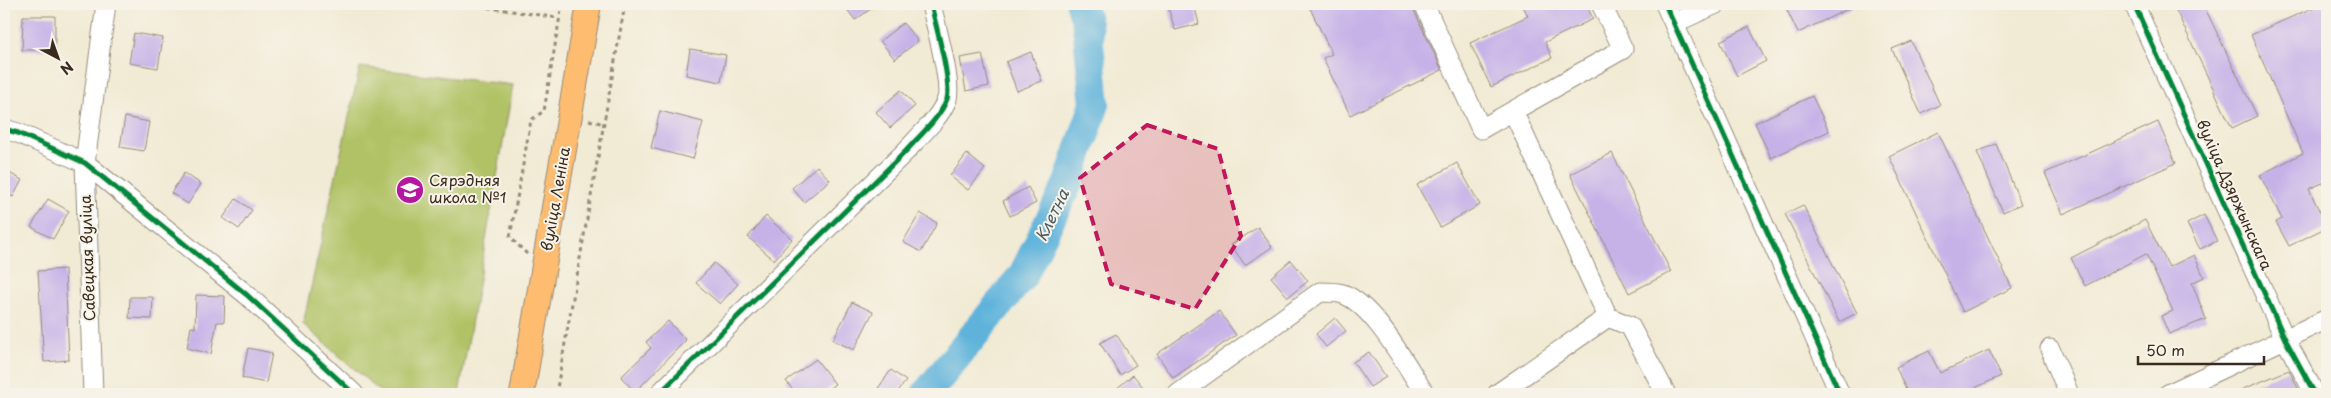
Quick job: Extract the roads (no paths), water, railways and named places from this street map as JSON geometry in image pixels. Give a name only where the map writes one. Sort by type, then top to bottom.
[{"type":"main road","name":"вуліца Леніна","points":[[522,394],[589,4]]},
{"type":"street","name":"Савецкая вуліца","points":[[93,394],[85,163],[106,4]]},
{"type":"street","points":[[659,394],[906,151],[934,119],[947,98],[945,66],[930,4]]},
{"type":"street","points":[[1424,4],[1481,129],[1623,49],[1601,4]]},
{"type":"street","points":[[1664,4],[1840,394]]},
{"type":"street","points":[[1674,23],[1716,4]]},
{"type":"street","name":"вуліца Дзяржынскага","points":[[2134,4],[2285,339],[2315,394]]},
{"type":"street","points":[[1513,111],[1608,317],[1630,326],[1666,394]]},
{"type":"street","points":[[4,129],[18,133],[85,163],[248,296],[354,394]]},
{"type":"street","points":[[1178,394],[1320,292],[1342,294],[1359,302],[1376,322],[1425,394]]},
{"type":"street","points":[[1497,394],[1608,317]]},
{"type":"street","points":[[2168,394],[2327,319]]},
{"type":"street","points":[[2050,349],[2069,394]]},
{"type":"waterway","name":"Клетна","points":[[926,394],[1023,275],[1068,183],[1095,104],[1087,24],[1081,4]]},
{"type":"place","name":"Сярэдняя школа №1","points":[[410,190]]}]
